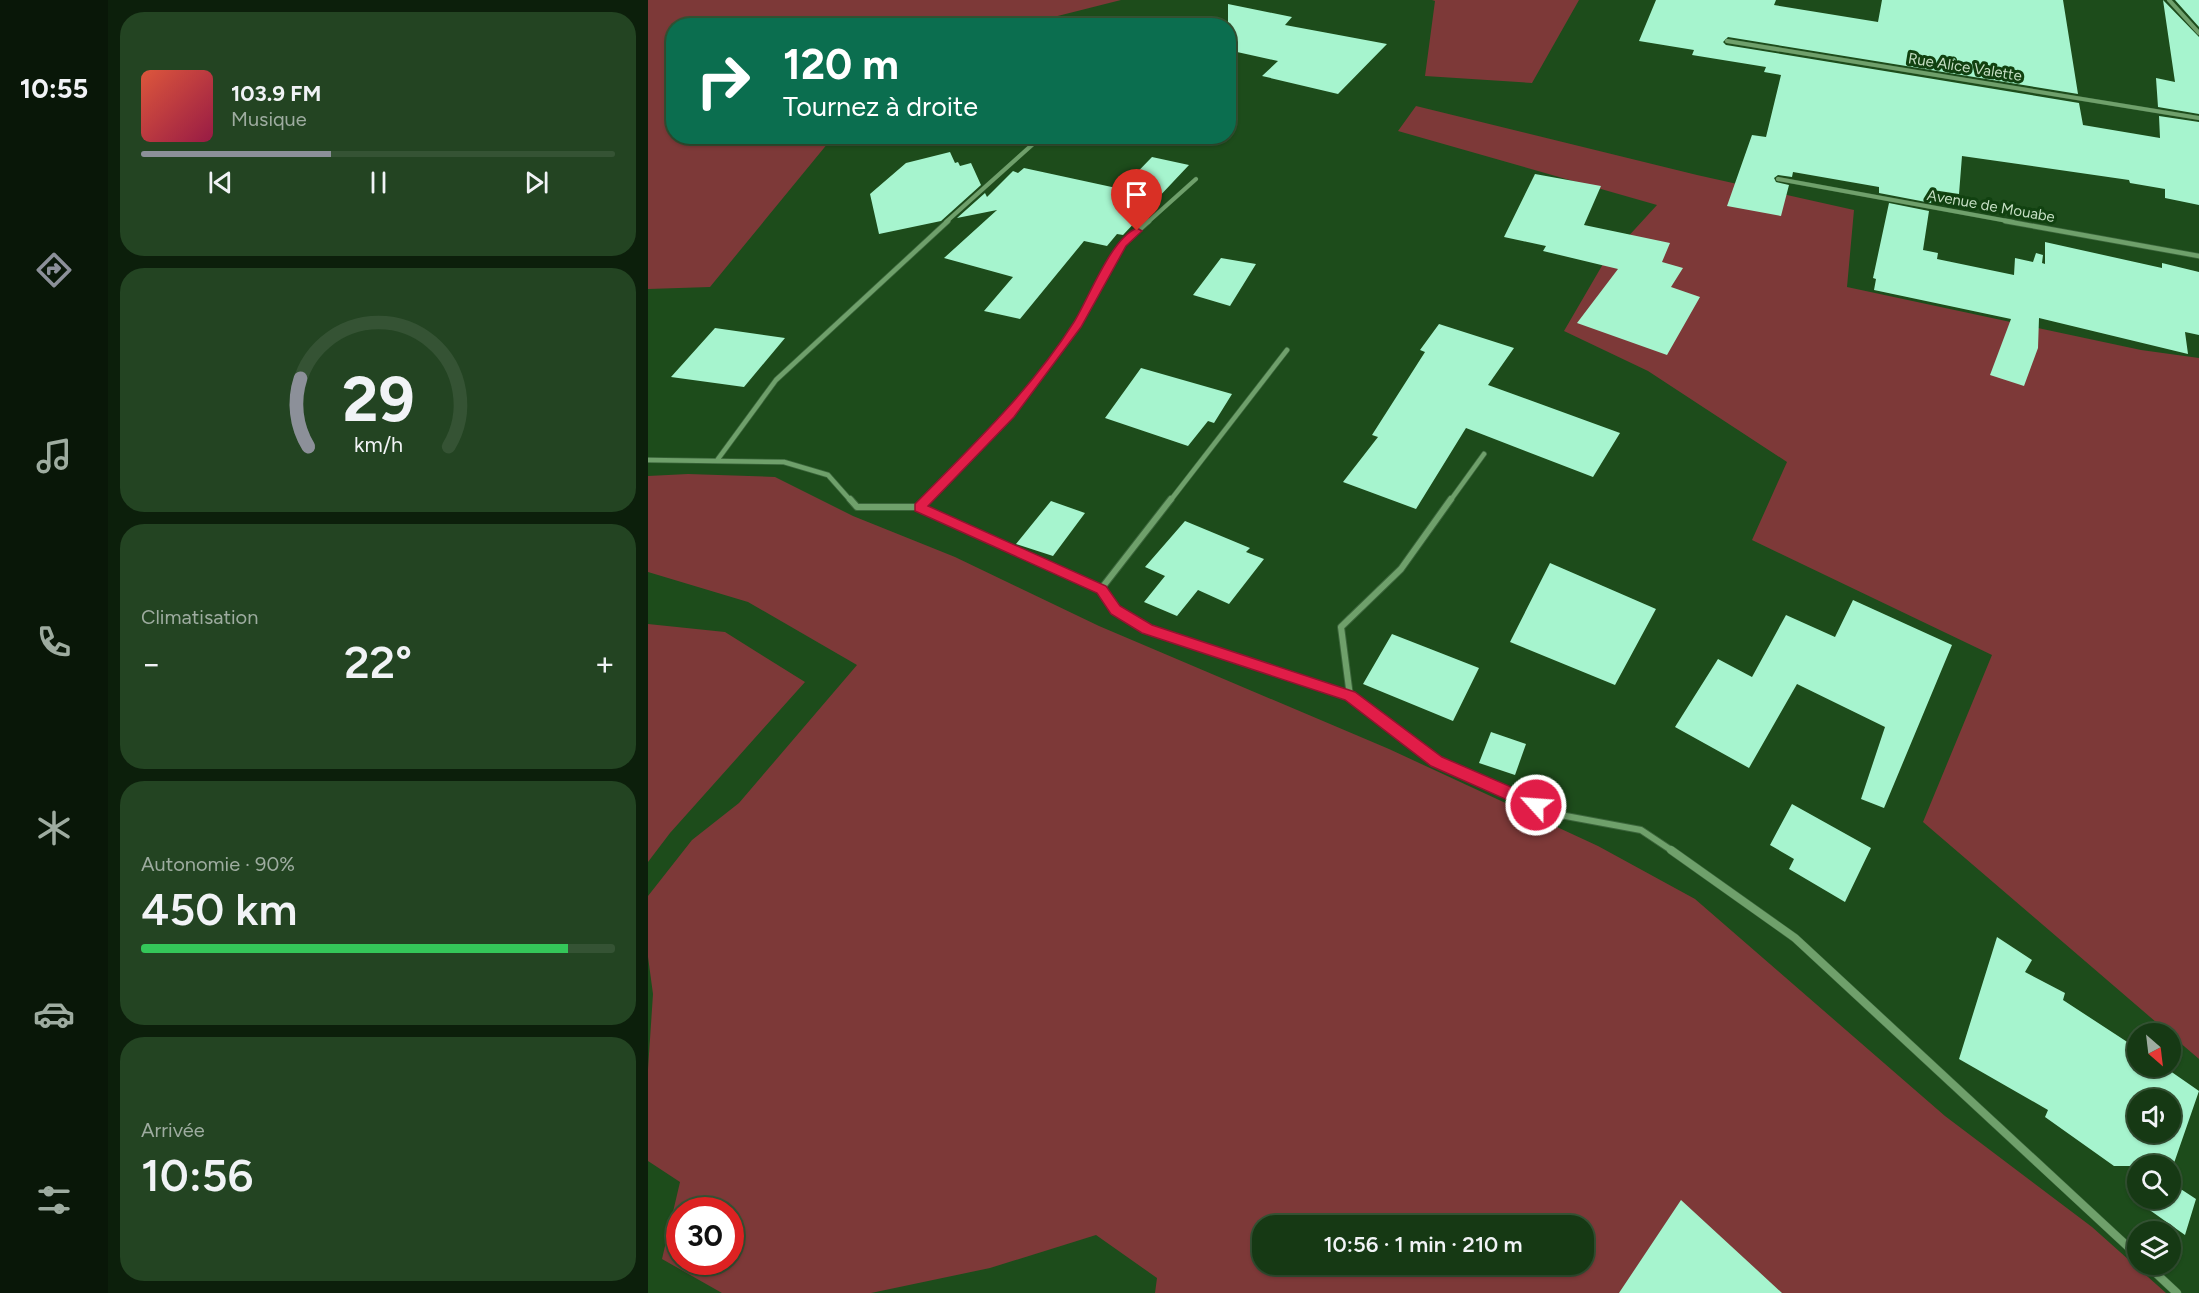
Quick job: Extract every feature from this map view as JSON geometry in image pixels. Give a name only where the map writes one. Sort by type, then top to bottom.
[{"type":"street","points":[[2169,0],[2199,33]]},
{"type":"street","name":"Rue Alice Valette","points":[[1727,41],[2199,118]]},
{"type":"street","points":[[718,459],[776,380],[1033,144]]},
{"type":"street","points":[[919,507],[1010,414],[1077,325],[1122,245],[1196,179]]},
{"type":"street","name":"Avenue de Mouabe","points":[[1778,179],[2199,256]]},
{"type":"street","points":[[1101,589],[1287,350]]},
{"type":"street","points":[[1350,696],[1341,627],[1401,569],[1484,454]]},
{"type":"street","points":[[648,460],[718,459],[784,462],[828,475],[857,507],[919,507],[1101,589],[1116,610],[1147,629],[1350,696],[1437,762],[1497,786],[1555,814],[1641,830],[1719,882],[1795,938],[2127,1247]]},
{"type":"street","points":[[2158,1275],[2177,1293]]},
{"type":"shaded area","points":[[648,0],[1121,0],[1050,18],[666,18],[666,144],[827,144],[710,287],[648,289]]},
{"type":"shaded area","points":[[1432,0],[1579,0],[1532,83],[1425,76],[1435,1]]},
{"type":"shaded area","points":[[1416,106],[1697,175],[1854,210],[1847,287],[2141,350],[2199,358],[2199,1059],[2181,1044],[2181,1023],[2157,1023],[1923,822],[1992,655],[1752,540],[1787,462],[1648,371],[1564,331],[1603,264],[1657,205],[1398,131]]},
{"type":"shaded area","points":[[688,474],[775,477],[853,516],[955,557],[1099,626],[1389,749],[1598,846],[1695,899],[1945,1116],[2092,1227],[2127,1258],[2127,1275],[2146,1275],[2166,1293],[1155,1293],[1157,1278],[1096,1235],[990,1268],[871,1293],[722,1293],[690,1275],[744,1275],[744,1197],[676,1197],[680,1182],[648,1161],[648,1069],[653,994],[648,957],[648,896],[692,840],[739,803],[857,665],[748,602],[648,572],[648,476]]},
{"type":"shaded area","points":[[648,624],[725,632],[805,682],[670,833],[648,862]]},
{"type":"shaded area","points":[[666,1242],[666,1261],[662,1259]]},
{"type":"building","points":[[1656,0],[1776,0],[1774,5],[1878,22],[1882,0],[2063,0],[2078,94],[1728,37],[1723,42],[1726,45],[2079,103],[2083,125],[2160,138],[2159,116],[2199,122],[2199,205],[2165,198],[2165,189],[2130,183],[2129,180],[1962,156],[1959,194],[1933,190],[1931,203],[1879,193],[1879,187],[1793,172],[1792,177],[1778,175],[1774,178],[1776,182],[1789,185],[1781,216],[1727,206],[1752,135],[1766,137],[1781,75],[1764,72],[1766,67],[1692,55],[1694,50],[1639,41]]},
{"type":"building","points":[[2163,0],[2199,37],[2199,114],[2158,107],[2156,78],[2175,82]]},
{"type":"building","points":[[2175,0],[2199,0],[2199,27]]},
{"type":"building","points":[[1228,4],[1292,17],[1285,25],[1387,44],[1338,94],[1262,76],[1278,61],[1236,52],[1236,18],[1228,18]]},
{"type":"building","points":[[950,152],[955,163],[958,162],[960,166],[971,163],[981,185],[941,221],[879,234],[870,194],[906,163]]},
{"type":"building","points":[[1152,157],[1189,165],[1123,235],[1117,234],[1107,246],[1084,241],[1020,319],[984,311],[1013,277],[944,258],[997,210],[957,218],[985,193],[987,197],[1013,171],[1018,173],[1024,168],[1121,189]]},
{"type":"building","points":[[1535,174],[1601,186],[1584,225],[1670,243],[1662,262],[1683,268],[1671,287],[1700,297],[1667,355],[1577,323],[1618,269],[1543,251],[1546,246],[1504,237]]},
{"type":"building","points":[[1889,203],[1929,211],[1923,250],[1938,253],[1937,259],[2014,275],[2015,258],[2033,262],[2036,253],[2043,255],[2042,263],[2045,264],[2045,242],[2162,268],[2162,263],[2199,272],[2199,335],[2185,332],[2188,354],[2039,318],[2038,348],[2024,386],[1990,375],[2011,319],[1874,290],[1876,279],[1873,278]]},
{"type":"building","points":[[1221,258],[1256,264],[1230,306],[1193,295]]},
{"type":"building","points":[[1439,324],[1514,348],[1488,385],[1620,433],[1593,477],[1466,428],[1416,509],[1343,482],[1378,437],[1372,435],[1425,352],[1420,350]]},
{"type":"building","points":[[715,328],[785,338],[744,387],[671,377]]},
{"type":"building","points":[[1141,368],[1232,394],[1214,423],[1208,421],[1188,446],[1105,418]]},
{"type":"building","points":[[1051,501],[1085,513],[1053,556],[1016,544]]},
{"type":"building","points":[[1185,521],[1250,548],[1246,552],[1264,559],[1229,604],[1198,590],[1177,616],[1144,602],[1165,576],[1145,567]]},
{"type":"building","points":[[1550,563],[1656,609],[1615,685],[1510,642]]},
{"type":"building","points":[[1853,600],[1952,645],[1884,808],[1861,799],[1885,727],[1797,684],[1749,768],[1675,727],[1718,659],[1752,677],[1786,615],[1835,637]]},
{"type":"building","points":[[1392,634],[1479,668],[1453,721],[1363,684]]},
{"type":"building","points":[[1491,732],[1526,744],[1515,775],[1479,763]]},
{"type":"building","points":[[1792,804],[1871,848],[1845,902],[1789,869],[1794,859],[1770,845]]},
{"type":"building","points":[[1997,937],[2032,960],[2025,972],[2065,993],[2063,1000],[2127,1042],[2127,1077],[2179,1077],[2199,1091],[2181,1143],[2181,1089],[2127,1089],[2127,1143],[2181,1143],[2177,1155],[2127,1155],[2127,1166],[2114,1166],[2045,1117],[2048,1110],[1959,1059]]},
{"type":"building","points":[[2181,1189],[2196,1199],[2185,1235],[2181,1232],[2181,1221],[2165,1221],[2148,1209],[2181,1209]]},
{"type":"building","points":[[1681,1200],[1782,1293],[1619,1293]]},
{"type":"route","points":[[1137,231],[1122,245],[1077,325],[1010,414],[919,507],[1101,589],[1116,610],[1147,629],[1214,649],[1350,696],[1437,762],[1497,786],[1536,805]]}]
